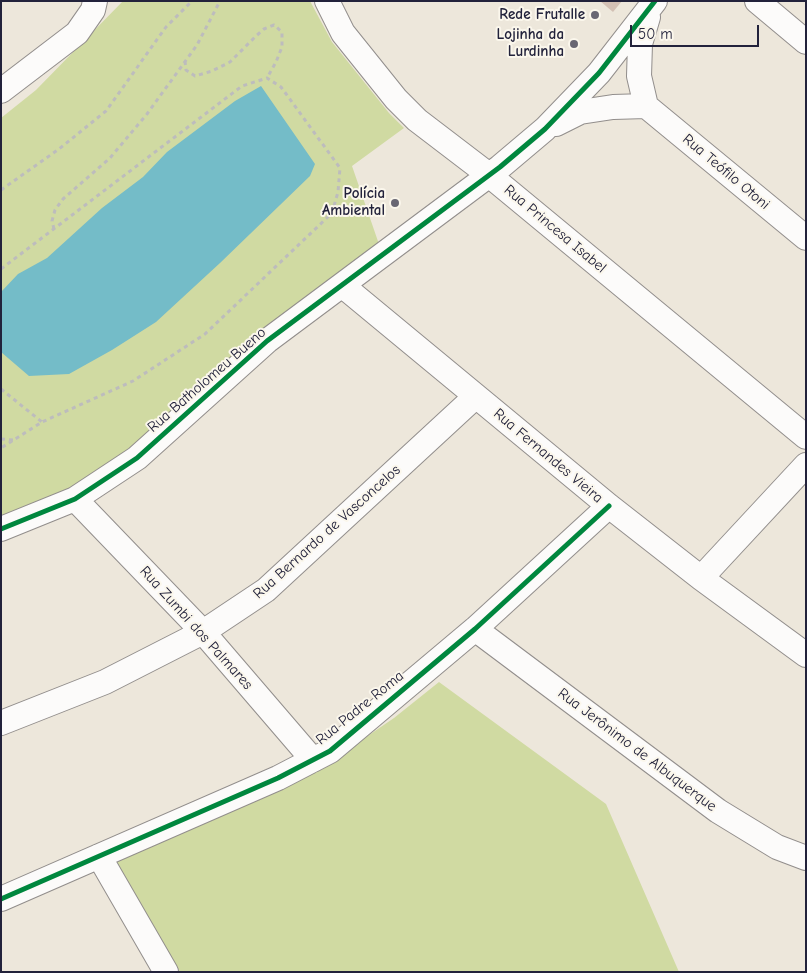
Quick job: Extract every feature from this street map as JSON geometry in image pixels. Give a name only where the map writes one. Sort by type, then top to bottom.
[{"type":"street","name":"Rua Princesa Isabel","points":[[327,1],[343,33],[396,99],[417,120],[489,175],[806,437]]},
{"type":"street","points":[[757,1],[806,42]]},
{"type":"street","points":[[545,129],[580,112],[613,107],[646,106],[639,76],[640,44],[654,3]]},
{"type":"street","points":[[545,129],[599,73],[654,3]]},
{"type":"street","points":[[3,86],[77,33],[94,6]]},
{"type":"street","name":"Rua Teófilo Otoni","points":[[646,106],[806,238]]},
{"type":"street","name":"Rua Batholomeu Bueno","points":[[1,529],[75,499],[136,458],[267,341],[489,175],[545,129]]},
{"type":"street","name":"Rua Fernandes Vieira","points":[[343,286],[608,506],[701,578],[806,654]]},
{"type":"street","name":"Rua Bernardo de Vasconcelos","points":[[1,723],[105,682],[203,632],[266,590],[476,396]]},
{"type":"street","points":[[701,578],[806,466]]},
{"type":"street","name":"Rua Zumbi dos Palmares","points":[[75,499],[203,632],[313,760]]},
{"type":"street","name":"Rua Padre Roma","points":[[1,899],[278,778],[313,760],[347,738],[475,629],[608,506]]},
{"type":"street","name":"Rua Jerônimo de Albuquerque","points":[[475,629],[718,811],[777,847],[806,858]]},
{"type":"street","points":[[100,856],[166,972]]},
{"type":"path","points":[[1,190],[59,149],[106,111],[166,27],[192,1]]},
{"type":"path","points":[[54,229],[52,221],[55,210],[63,199],[110,158],[147,114],[208,28],[220,1]]},
{"type":"path","points":[[1,269],[242,86],[267,78],[282,47],[282,32],[274,25],[264,29],[230,62],[212,71],[195,76],[186,70],[185,59]]},
{"type":"path","points":[[1,448],[42,422],[133,381],[205,334],[332,213],[338,192],[340,168],[281,87],[267,78]]},
{"type":"path","points":[[1,389],[42,422]]},
{"type":"path","points":[[1,439],[14,440]]},
{"type":"green space","points":[[123,1],[310,1],[332,42],[389,113],[404,128],[352,166],[381,250],[155,434],[76,491],[1,521],[1,118],[36,90]]},
{"type":"green space","points":[[439,682],[606,804],[679,972],[180,972],[118,871],[116,865],[118,859],[319,769],[394,718]]},
{"type":"water","points":[[261,86],[315,164],[310,176],[156,322],[112,350],[69,374],[29,376],[1,352],[1,292],[18,274],[47,258],[102,208],[143,177],[167,152],[235,101]]},
{"type":"building","points":[[600,1],[622,1],[613,12]]},
{"type":"cycle path","points":[[1,529],[75,499],[137,458],[267,341],[500,167],[545,129],[599,73],[655,1]]},
{"type":"cycle path","points":[[1,899],[278,778],[330,751],[475,629],[609,506]]},
{"type":"place","name":"Rede Frutalle","points":[[595,15]]},
{"type":"place","name":"Lojinha da Lurdinha","points":[[574,44]]},
{"type":"place","name":"Polícia Ambiental","points":[[395,203]]}]
